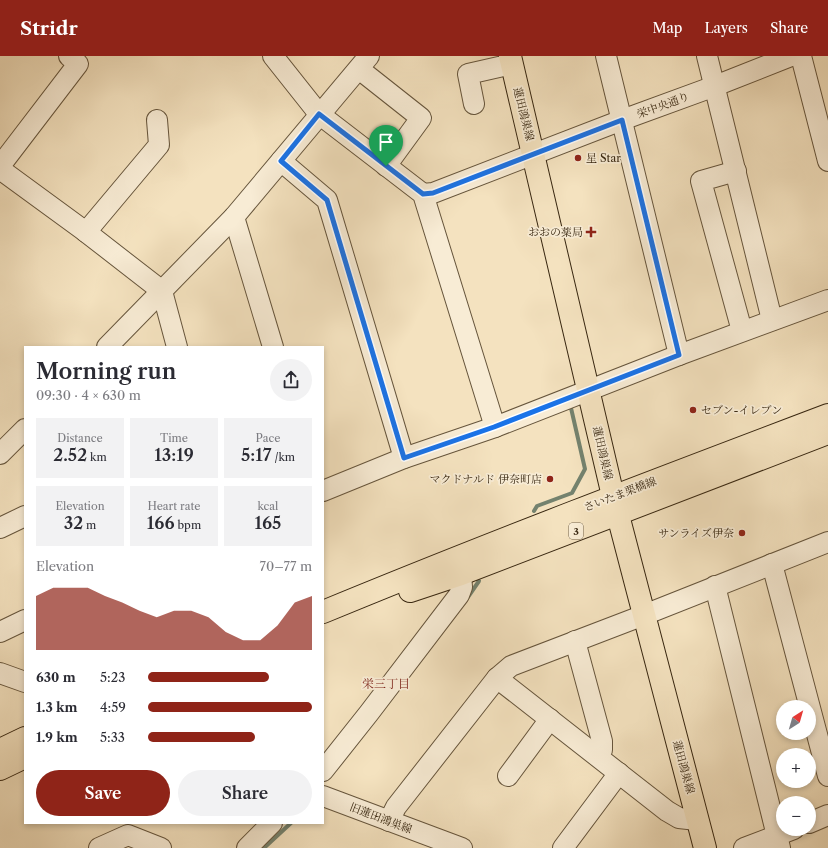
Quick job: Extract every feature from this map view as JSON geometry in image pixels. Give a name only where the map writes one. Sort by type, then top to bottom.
[{"type":"main road","name":"蓮田鴻巣線","points":[[511,60],[615,506],[705,848]]},
{"type":"main road","name":"さいたま栗橋線","points":[[324,627],[425,586],[461,574],[828,415]]},
{"type":"main road","name":"さいたま栗橋線","points":[[324,612],[448,560],[615,506],[828,433]]},
{"type":"main road","points":[[0,750],[24,738]]},
{"type":"main road","points":[[0,769],[24,757]]},
{"type":"street","points":[[0,166],[78,64],[69,56]]},
{"type":"street","points":[[273,56],[319,114],[423,194],[494,427]]},
{"type":"street","points":[[606,56],[679,355]]},
{"type":"street","points":[[707,56],[772,320]]},
{"type":"street","name":"栄中央通り","points":[[423,194],[433,193],[791,56]]},
{"type":"street","points":[[801,56],[828,161]]},
{"type":"street","points":[[474,104],[468,74],[511,60]]},
{"type":"street","points":[[108,346],[234,217],[364,62],[421,118],[386,166]]},
{"type":"street","points":[[86,232],[159,145],[157,120]]},
{"type":"street","points":[[281,161],[327,200],[404,458]]},
{"type":"street","points":[[0,169],[86,232],[162,291],[177,346]]},
{"type":"street","points":[[736,171],[702,181],[742,332]]},
{"type":"street","points":[[234,217],[273,346]]},
{"type":"street","points":[[324,491],[404,458],[494,427],[679,355],[828,300]]},
{"type":"street","points":[[0,454],[24,430]]},
{"type":"street","points":[[0,528],[24,516]]},
{"type":"street","points":[[389,821],[396,807],[497,678],[511,666],[828,543]]},
{"type":"street","points":[[772,564],[828,776]]},
{"type":"street","points":[[324,770],[459,595],[462,588],[461,574]]},
{"type":"street","points":[[715,586],[783,838],[744,848]]},
{"type":"street","points":[[0,632],[24,620]]},
{"type":"street","points":[[575,641],[602,741],[602,750],[598,756]]},
{"type":"street","points":[[0,673],[24,682]]},
{"type":"street","points":[[497,678],[667,811],[679,818],[698,820]]},
{"type":"street","points":[[508,776],[550,719]]},
{"type":"street","points":[[563,848],[619,773]]},
{"type":"street","name":"旧蓮田鴻巣線","points":[[324,796],[462,848]]},
{"type":"street","points":[[816,820],[828,815]]},
{"type":"street","points":[[247,848],[271,824]]},
{"type":"street","points":[[99,848],[128,835],[161,848]]},
{"type":"waterway","points":[[534,511],[537,506],[572,493],[585,469],[571,408],[566,406]]},
{"type":"waterway","points":[[468,597],[479,581]]},
{"type":"waterway","points":[[264,848],[290,824]]},
{"type":"place","name":"星 Star","points":[[578,158]]},
{"type":"place","name":"おおの薬局","points":[[591,232]]},
{"type":"place","name":"セブン-イレブン","points":[[693,410]]},
{"type":"place","name":"マクドナルド 伊奈町店","points":[[550,479]]},
{"type":"place","name":"サンライズ伊奈","points":[[742,533]]},
{"type":"district","name":"栄三丁目","points":[[386,684]]},
{"type":"route","points":[[319,114],[386,166],[423,194],[433,193],[622,120],[679,355],[494,427],[404,458],[327,200],[281,161],[319,114]]}]
